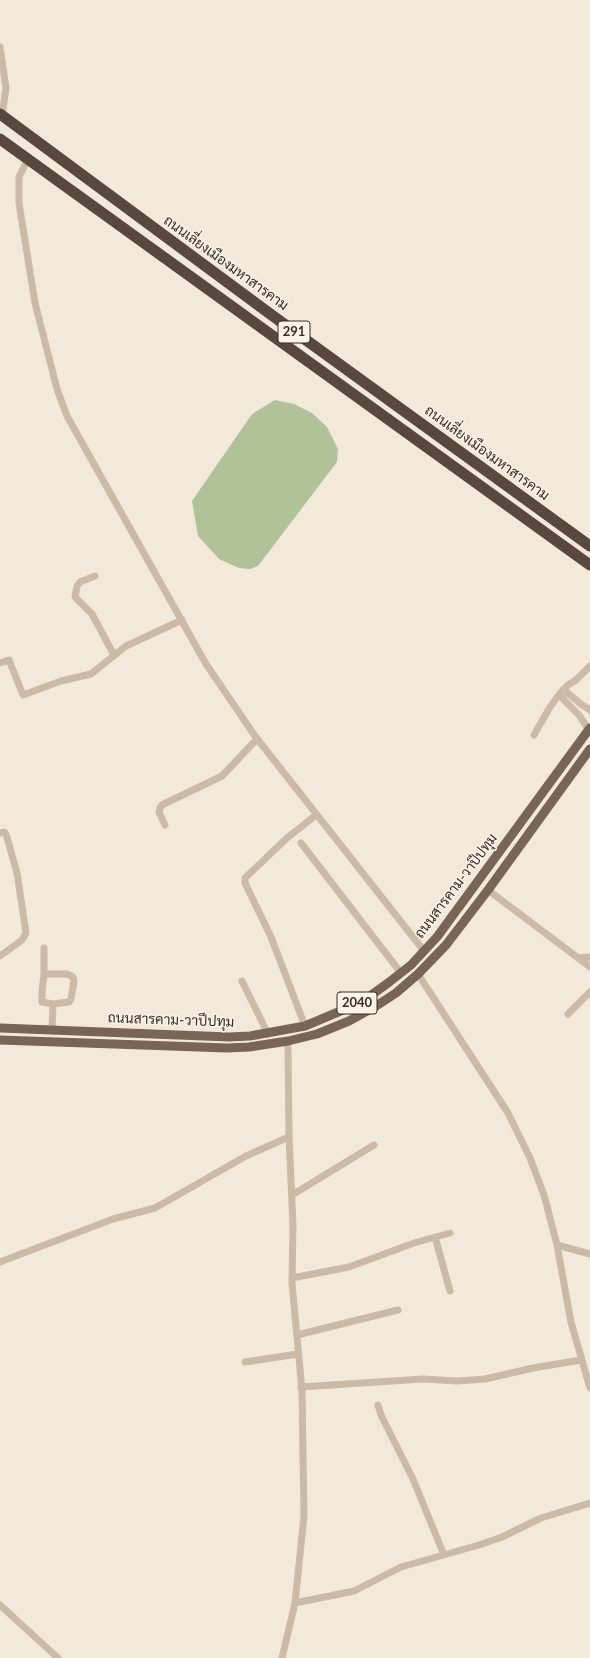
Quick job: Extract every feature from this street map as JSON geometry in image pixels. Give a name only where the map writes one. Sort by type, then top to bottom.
[{"type":"highway","name":"ถนนเลี่ยงเมืองมหาสารคาม","points":[[1,115],[273,316],[590,546]]},
{"type":"highway","name":"291","points":[[0,139],[590,565]]},
{"type":"main road","name":"ถนนสารคาม-วาปีปทุม","points":[[0,1028],[229,1037],[268,1034],[305,1026],[343,1010],[370,996],[400,973],[437,937],[589,729]]},
{"type":"main road","name":"ถนนสารคาม-วาปีปทุม","points":[[0,1040],[227,1048],[249,1047],[288,1041],[317,1034],[349,1021],[396,993],[418,974],[446,945],[488,890],[590,749]]},
{"type":"main road","points":[[512,836],[522,843]]},
{"type":"street","points":[[0,47],[6,88],[1,115]]},
{"type":"street","points":[[28,159],[19,177],[19,203],[35,303],[57,390],[67,416],[206,664],[257,739],[424,951]]},
{"type":"street","points":[[95,576],[80,582],[77,586],[75,597],[92,614],[114,655]]},
{"type":"street","points":[[0,663],[8,660],[23,695],[61,681],[92,674],[126,646],[182,620]]},
{"type":"street","points":[[534,735],[550,707],[561,692],[590,666]]},
{"type":"street","points":[[561,692],[590,710]]},
{"type":"street","points":[[561,692],[580,715],[589,729]]},
{"type":"street","points":[[166,825],[160,812],[160,808],[162,806],[222,776],[257,739]]},
{"type":"street","points":[[305,1026],[271,937],[245,883],[245,878],[287,838],[316,815]]},
{"type":"street","points":[[0,833],[4,832],[6,834],[17,873],[26,933],[22,940],[0,956]]},
{"type":"street","points":[[301,843],[400,973]]},
{"type":"street","points":[[488,890],[590,967]]},
{"type":"street","points":[[44,948],[42,1002],[67,1004],[70,1001],[73,978],[67,974],[44,974]]},
{"type":"street","points":[[578,958],[590,957]]},
{"type":"street","points":[[418,974],[508,1113],[530,1158],[544,1195],[557,1245],[571,1322],[590,1388]]},
{"type":"street","points":[[242,981],[268,1034]]},
{"type":"street","points":[[568,1014],[590,992]]},
{"type":"street","points":[[52,1030],[53,1004]]},
{"type":"street","points":[[282,1658],[295,1603],[304,1516],[301,1387],[292,1278],[292,1195],[289,1137],[288,1041]]},
{"type":"street","points":[[0,1262],[113,1219],[155,1208],[240,1159],[289,1137]]},
{"type":"street","points":[[292,1195],[374,1145]]},
{"type":"street","points":[[292,1278],[349,1268],[414,1242],[450,1233]]},
{"type":"street","points":[[435,1237],[450,1291]]},
{"type":"street","points":[[557,1245],[590,1254]]},
{"type":"street","points":[[297,1335],[398,1310]]},
{"type":"street","points":[[245,1362],[298,1354]]},
{"type":"street","points":[[301,1387],[423,1379],[457,1381],[485,1379],[533,1368],[581,1360]]},
{"type":"street","points":[[378,1405],[381,1415],[412,1479],[444,1555]]},
{"type":"street","points":[[295,1603],[354,1591],[401,1567],[479,1546],[502,1537],[541,1518],[590,1503]]},
{"type":"street","points":[[0,1605],[58,1658]]},
{"type":"green space","points":[[275,400],[294,404],[312,413],[327,427],[338,449],[337,462],[258,566],[250,569],[239,568],[219,559],[198,536],[192,501],[252,414]]}]
